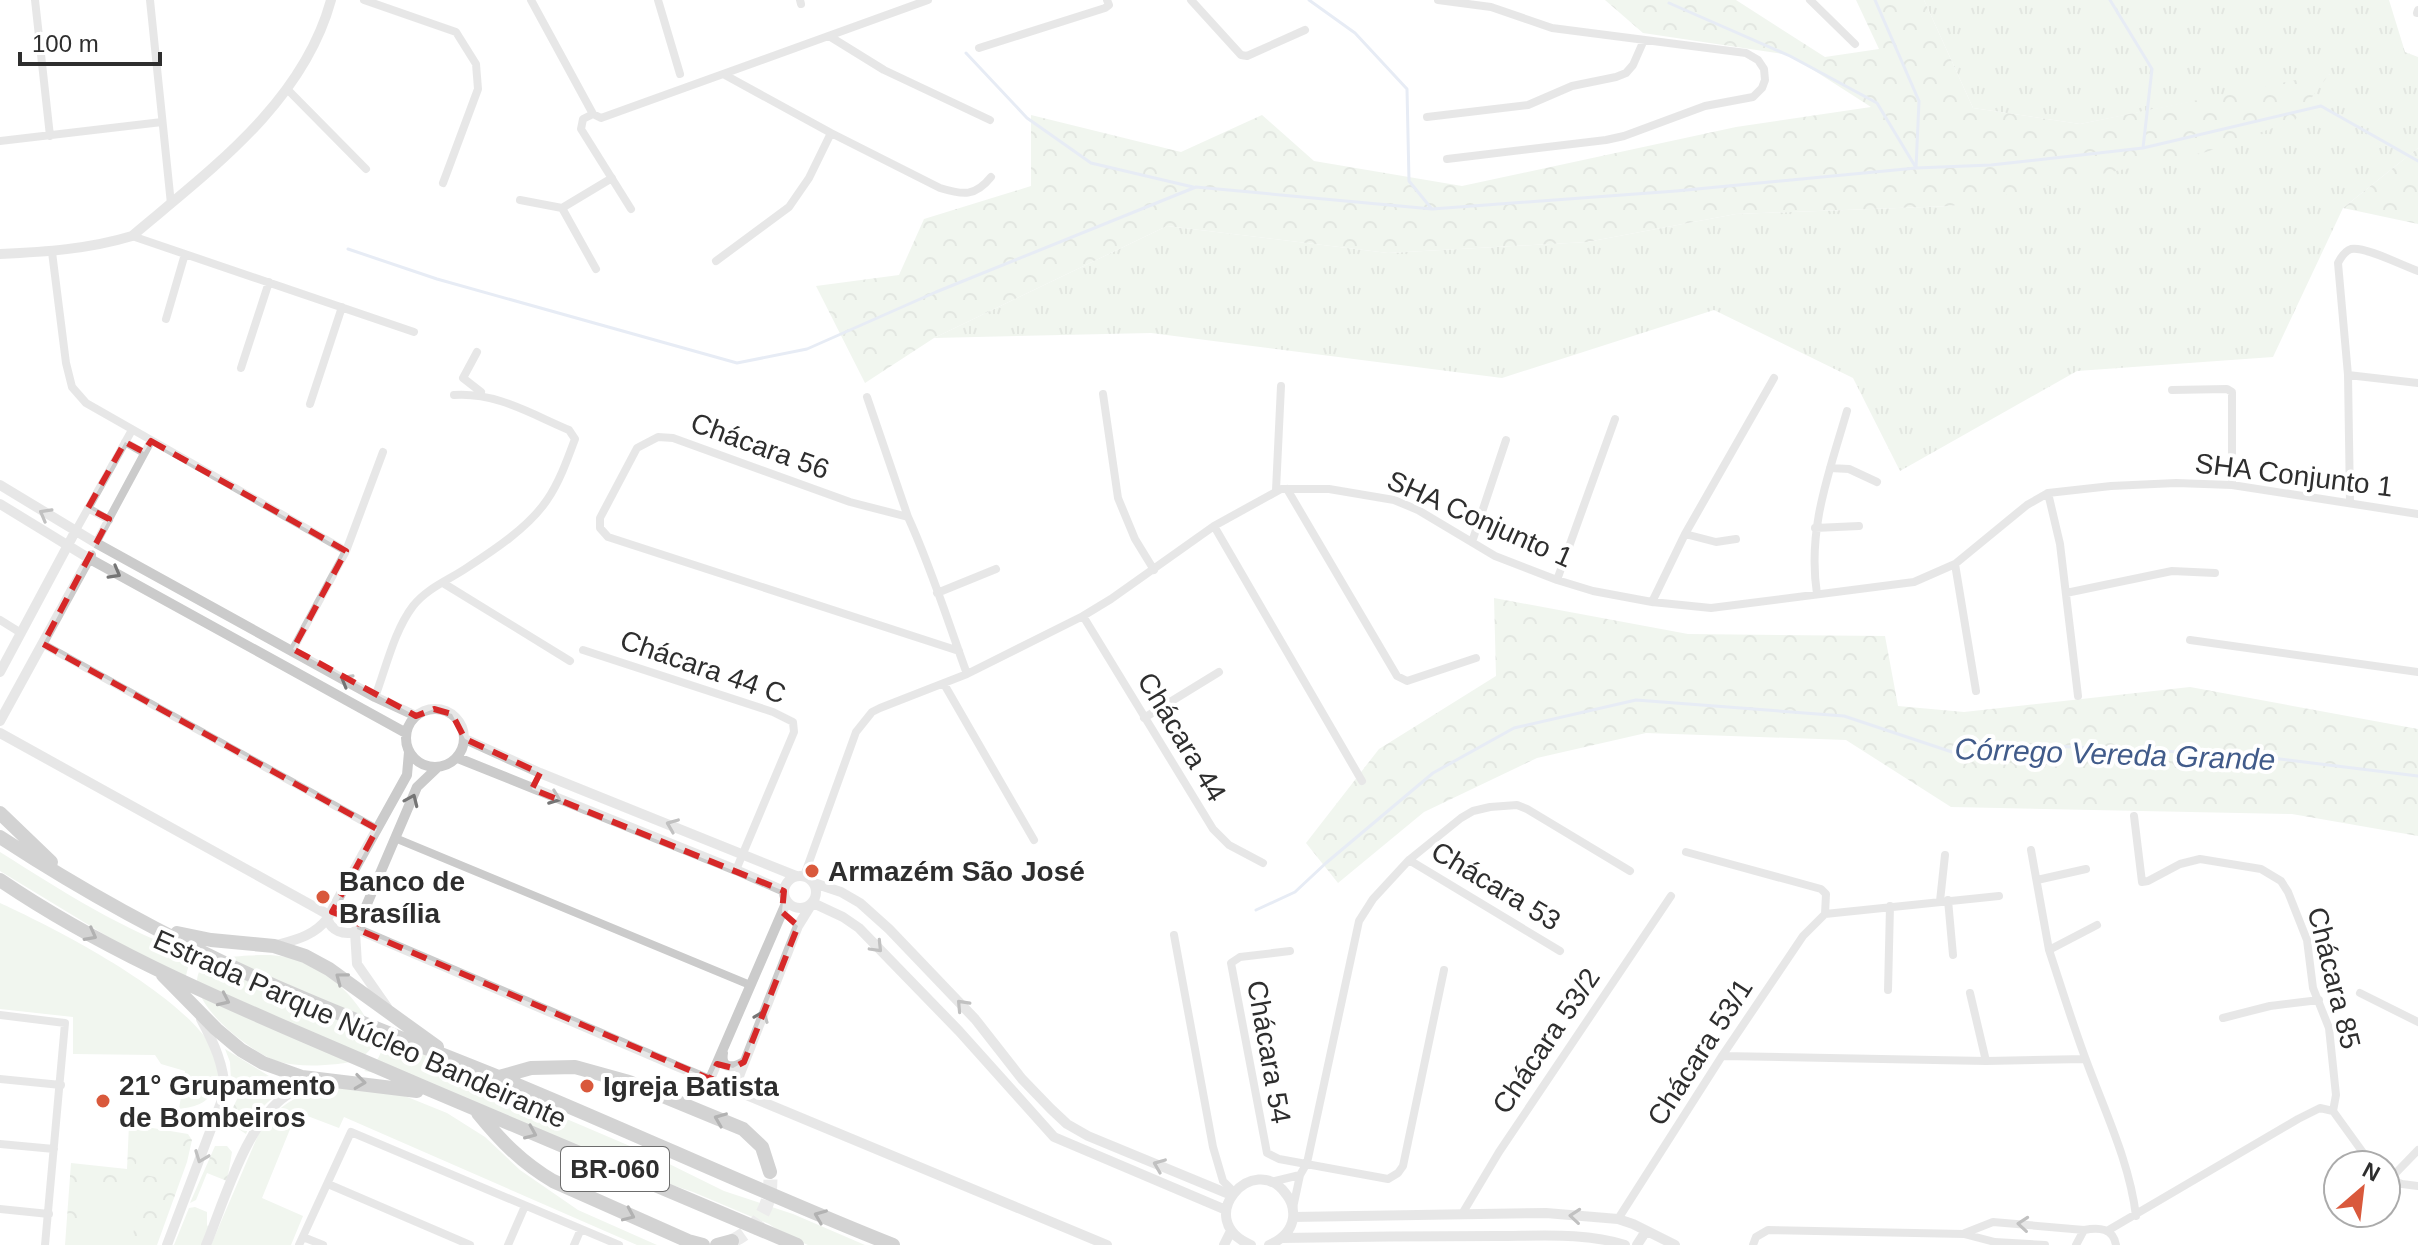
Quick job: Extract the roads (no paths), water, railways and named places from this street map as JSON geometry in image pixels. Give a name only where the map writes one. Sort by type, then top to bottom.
[{"type":"highway","points":[[0,813],[48,859],[63,878]]},
{"type":"highway","name":"Estrada Parque Núcleo Bandeirante","points":[[0,837],[63,878],[153,928],[304,999],[499,1077],[777,1199],[893,1245]]},
{"type":"highway","name":"Estrada Parque Núcleo Bandeirante","points":[[0,880],[43,909],[153,967],[271,1022],[797,1245]]},
{"type":"highway","points":[[0,892],[27,906],[43,909]]},
{"type":"highway","points":[[153,928],[211,940],[274,946],[305,956],[329,969],[448,1057]]},
{"type":"highway","points":[[153,967],[241,1050],[263,1063],[302,1077],[433,1093]]},
{"type":"highway","points":[[499,1077],[531,1068],[575,1067],[629,1082],[743,1129],[762,1147],[770,1172]]},
{"type":"highway","points":[[475,1110],[498,1138],[532,1169],[553,1181],[703,1245]]},
{"type":"highway","points":[[717,1245],[732,1241]]},
{"type":"street","points":[[35,0],[50,136]]},
{"type":"street","points":[[150,0],[171,204]]},
{"type":"street","points":[[0,254],[52,252],[132,236],[257,126],[288,90],[319,36],[331,0]]},
{"type":"street","points":[[364,0],[456,32],[476,64],[478,89],[443,183]]},
{"type":"street","points":[[531,0],[593,114],[601,118],[928,0]]},
{"type":"street","points":[[658,0],[680,74]]},
{"type":"street","points":[[979,48],[1105,8],[1109,5],[1107,0]]},
{"type":"street","points":[[1438,0],[1491,7],[1552,28],[1746,53],[1758,60],[1764,69],[1765,80],[1753,97],[1705,106],[1624,136],[1447,159]]},
{"type":"street","points":[[1810,0],[1855,44]]},
{"type":"street","points":[[1195,1],[1241,55],[1247,56],[1305,30]]},
{"type":"street","points":[[829,36],[884,70],[990,120]]},
{"type":"street","points":[[1427,117],[1528,105],[1572,86],[1616,77],[1626,73],[1633,65],[1644,40]]},
{"type":"street","points":[[725,75],[940,188],[957,193],[981,189],[991,177]]},
{"type":"street","points":[[288,90],[366,169]]},
{"type":"street","points":[[593,114],[583,119],[581,129],[631,209]]},
{"type":"street","points":[[0,141],[162,122]]},
{"type":"street","points":[[716,261],[789,207],[809,178],[831,133]]},
{"type":"street","points":[[520,200],[562,208],[612,178]]},
{"type":"street","points":[[562,208],[596,269]]},
{"type":"street","points":[[132,236],[414,332]]},
{"type":"street","points":[[2350,502],[2348,375],[2338,263],[2342,255],[2351,249],[2365,250],[2418,271]]},
{"type":"street","points":[[52,252],[66,363],[72,387],[86,403],[346,551]]},
{"type":"street","points":[[166,319],[185,254]]},
{"type":"street","points":[[241,368],[269,282]]},
{"type":"street","points":[[310,404],[342,307]]},
{"type":"street","points":[[375,697],[408,614],[422,596],[507,538],[541,509],[575,439],[569,430],[485,395],[463,378],[477,352]]},
{"type":"street","points":[[2348,375],[2418,383]]},
{"type":"street","points":[[1652,602],[1685,534],[1774,378]]},
{"type":"street","points":[[1276,490],[1281,386]]},
{"type":"street","points":[[2172,390],[2227,389],[2232,392],[2232,485]]},
{"type":"street","points":[[1103,394],[1118,498],[1135,539],[1154,570]]},
{"type":"street","points":[[454,395],[485,395]]},
{"type":"street","points":[[867,397],[967,674]]},
{"type":"street","points":[[1817,594],[1813,568],[1815,528],[1847,411]]},
{"type":"street","points":[[1557,580],[1615,419]]},
{"type":"street","points":[[0,672],[132,430]]},
{"type":"street","name":"Chácara 56","points":[[908,517],[850,502],[673,438],[658,437],[637,448],[599,524],[608,537],[959,651]]},
{"type":"street","points":[[1472,542],[1506,440]]},
{"type":"street","points":[[0,721],[151,441]]},
{"type":"street","points":[[125,442],[144,453]]},
{"type":"street","points":[[293,649],[346,551],[383,452]]},
{"type":"street","points":[[1830,468],[1849,469],[1877,482]]},
{"type":"street","name":"SHA Conjunto 1","points":[[800,876],[856,732],[865,719],[880,708],[967,674],[1083,616],[1214,526],[1276,490],[1329,489],[1394,500],[1418,510],[1515,565],[1557,580],[1593,591],[1652,602],[1711,608],[1914,582],[1955,564],[2027,505],[2048,493],[2176,483],[2232,485],[2418,514]]},
{"type":"street","points":[[0,485],[96,543],[375,697],[416,716]]},
{"type":"street","points":[[1287,489],[1397,676],[1407,681],[1476,658]]},
{"type":"street","points":[[2048,493],[2060,544],[2078,696]]},
{"type":"street","points":[[0,504],[90,559],[406,733]]},
{"type":"street","points":[[88,508],[109,520]]},
{"type":"street","points":[[1214,526],[1362,781]]},
{"type":"street","points":[[1815,528],[1859,526]]},
{"type":"street","points":[[1685,534],[1716,542],[1736,539]]},
{"type":"street","points":[[1955,564],[1976,691]]},
{"type":"street","points":[[937,593],[996,569]]},
{"type":"street","points":[[2066,593],[2172,571],[2215,573]]},
{"type":"street","points":[[443,583],[570,661]]},
{"type":"street","name":"Chácara 44","points":[[1083,616],[1220,839],[1263,863]]},
{"type":"street","points":[[0,620],[21,633]]},
{"type":"street","points":[[2190,640],[2418,672]]},
{"type":"street","points":[[43,644],[377,829]]},
{"type":"street","name":"Chácara 44 C","points":[[583,650],[773,712],[793,722],[794,732],[736,870]]},
{"type":"street","points":[[1144,718],[1219,672]]},
{"type":"street","points":[[944,684],[1034,840]]},
{"type":"street","points":[[274,946],[307,936],[321,927],[329,915],[407,775],[409,752],[406,733],[416,716],[434,709],[452,714],[463,729],[465,739],[458,758],[438,767],[417,787],[357,929],[357,964],[368,983],[399,1021]]},
{"type":"street","points":[[0,733],[329,915],[344,913],[357,929],[1107,1245]]},
{"type":"street","points":[[465,739],[540,773],[841,892],[860,903],[975,1019],[1022,1079],[1067,1124],[1100,1141],[1232,1194]]},
{"type":"street","points":[[409,752],[420,763],[438,767]]},
{"type":"street","points":[[458,758],[736,870],[785,896],[795,908],[812,904],[843,917],[859,928],[959,1031],[1054,1137],[1226,1210]]},
{"type":"street","points":[[532,789],[540,773]]},
{"type":"street","name":"Chácara 53","points":[[1293,1213],[1300,1175],[1307,1163],[1359,921],[1373,899],[1409,860],[1473,811],[1517,805],[1630,871]]},
{"type":"street","name":"Chácara 85","points":[[2134,816],[2142,882],[2180,864],[2200,859],[2261,869],[2281,881],[2307,940],[2313,988],[2329,1028],[2336,1095],[2333,1111]]},
{"type":"street","points":[[395,838],[750,985]]},
{"type":"street","points":[[698,855],[704,838]]},
{"type":"street","points":[[2031,850],[2049,950],[2129,1177],[2136,1216]]},
{"type":"street","points":[[1686,852],[1821,889],[1826,894],[1825,914],[1999,896]]},
{"type":"street","points":[[1945,855],[1944,901],[1953,955]]},
{"type":"street","name":"Chácara 53","points":[[1409,860],[1560,951]]},
{"type":"street","points":[[2037,880],[2086,869]]},
{"type":"street","points":[[710,1079],[780,916],[788,882],[800,876]]},
{"type":"street","points":[[734,1089],[798,926],[817,893],[814,883]]},
{"type":"street","name":"Chácara 53/2","points":[[1462,1214],[1499,1152],[1671,896]]},
{"type":"street","points":[[1888,990],[1890,906]]},
{"type":"street","name":"Chácara 53/1","points":[[1618,1219],[1803,936],[1825,914]]},
{"type":"street","points":[[329,915],[331,926],[339,931],[357,929]]},
{"type":"street","points":[[780,916],[790,917],[798,926]]},
{"type":"street","points":[[2049,950],[2097,925]]},
{"type":"street","points":[[1174,935],[1213,1147],[1223,1181],[1232,1194]]},
{"type":"street","name":"Chácara 54","points":[[1290,951],[1240,957],[1231,963],[1267,1153],[1279,1159],[1388,1179],[1403,1166],[1444,970]]},
{"type":"street","points":[[1970,993],[1986,1061]]},
{"type":"street","points":[[2360,993],[2418,1022]]},
{"type":"street","points":[[2223,1018],[2270,1006],[2319,1000]]},
{"type":"street","points":[[167,1245],[225,1092],[225,1074],[215,1044],[194,1007]]},
{"type":"street","points":[[0,1015],[64,1022],[45,1245]]},
{"type":"street","points":[[723,1051],[722,1058],[727,1066],[733,1068],[744,1062]]},
{"type":"street","points":[[1722,1056],[1986,1061],[2085,1059]]},
{"type":"street","points":[[0,1079],[61,1085]]},
{"type":"street","points":[[206,1245],[246,1149],[266,1115],[287,1095],[323,1079]]},
{"type":"street","points":[[2107,1231],[2320,1108],[2333,1111],[2360,1149]]},
{"type":"street","points":[[1054,1137],[1067,1124]]},
{"type":"street","points":[[323,1245],[301,1241],[350,1132],[619,1245]]},
{"type":"street","points":[[0,1144],[54,1149]]},
{"type":"street","points":[[2402,1165],[2418,1150]]},
{"type":"street","points":[[1251,1245],[1241,1241],[1231,1231],[1226,1210],[1232,1194],[1250,1181],[1271,1182],[1300,1175]]},
{"type":"street","points":[[1269,1245],[1282,1238],[1293,1213],[1289,1197],[1271,1182]]},
{"type":"street","points":[[328,1184],[470,1245]]},
{"type":"street","points":[[508,1245],[525,1206]]},
{"type":"street","points":[[0,1209],[49,1214]]},
{"type":"street","points":[[1293,1213],[1546,1213],[1618,1219],[1675,1245]]},
{"type":"street","points":[[1964,1234],[1993,1222],[2084,1230],[2100,1228],[2113,1236],[2116,1245]]},
{"type":"street","points":[[574,1245],[581,1229]]},
{"type":"street","points":[[1753,1245],[1756,1237],[1768,1230],[1964,1234],[1995,1242],[2045,1245]]},
{"type":"street","points":[[2076,1245],[2084,1230]]},
{"type":"street","points":[[1224,1245],[1231,1231]]},
{"type":"street","points":[[1637,1245],[1646,1231]]},
{"type":"street","points":[[1282,1238],[1526,1236],[1604,1240],[1625,1245]]},
{"type":"waterway","points":[[1309,0],[1355,33],[1407,89],[1409,181],[1431,208]]},
{"type":"waterway","points":[[1875,0],[1919,101],[1916,168]]},
{"type":"waterway","points":[[2110,0],[2152,69],[2143,148]]},
{"type":"waterway","points":[[1669,3],[1790,56],[1877,103],[1915,166]]},
{"type":"waterway","points":[[966,53],[1027,118],[1091,163],[1193,187]]},
{"type":"waterway","points":[[348,249],[437,279],[737,363],[807,349],[936,292],[1196,187],[1432,209],[1676,191],[1916,168],[1991,165],[2143,148],[2321,106],[2418,161]]},
{"type":"waterway","name":"Córrego Vereda Grande","points":[[1256,910],[1295,892],[1433,773],[1514,728],[1636,700],[1844,716],[1961,755],[2051,746],[2247,755],[2418,776]]},
{"type":"tunnel","points":[[732,1241],[750,1229],[763,1213],[769,1194],[770,1172]]},
{"type":"place","name":"Armazém São José","points":[[812,871]]},
{"type":"place","name":"Banco de Brasília","points":[[323,897]]},
{"type":"place","name":"Igreja Batista","points":[[587,1086]]},
{"type":"place","name":"21° Grupamento de Bombeiros","points":[[103,1101]]}]
